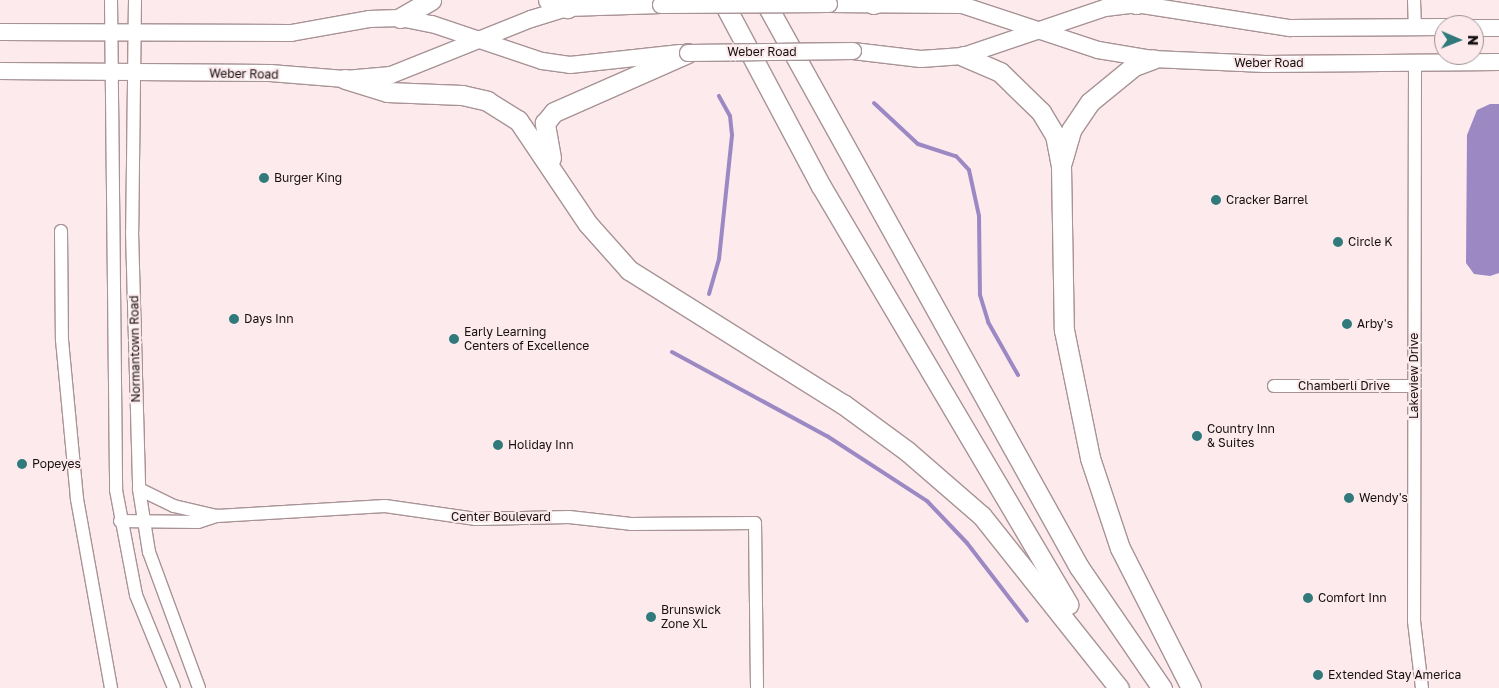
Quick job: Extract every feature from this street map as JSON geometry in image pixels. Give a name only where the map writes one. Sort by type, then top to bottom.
[{"type":"highway","points":[[400,18],[431,0]]},
{"type":"highway","points":[[548,0],[568,8]]},
{"type":"highway","points":[[722,0],[821,186],[928,370],[1058,590],[1126,688]]},
{"type":"highway","points":[[764,0],[1079,567],[1162,688]]},
{"type":"highway","points":[[554,172],[545,136],[545,123],[554,112],[688,52]]},
{"type":"highway","points":[[963,56],[1000,72],[1041,112],[1055,135],[1061,166],[1064,330],[1090,458],[1120,548],[1191,688]]},
{"type":"highway","points":[[1061,166],[1071,130],[1084,108],[1115,79],[1153,59]]},
{"type":"highway","points":[[345,79],[387,92],[462,95],[487,101],[518,120],[588,224],[629,270],[843,404],[907,451],[982,516],[1119,688]]},
{"type":"main road","name":"Weber Road","points":[[0,71],[270,73],[345,79],[392,75],[568,8],[878,2],[962,5],[1043,30],[1098,50],[1153,59],[1499,62]]},
{"type":"main road","name":"Weber Road","points":[[0,32],[291,33],[369,19],[400,18],[480,40],[534,59],[570,65],[688,52],[853,51],[922,58],[963,56],[1104,8],[1131,2],[1290,28],[1434,27]]},
{"type":"main road","points":[[1484,28],[1499,28]]},
{"type":"street","name":"Normantown Road","points":[[111,0],[110,73],[120,521],[136,595],[174,688]]},
{"type":"street","name":"Normantown Road","points":[[135,0],[133,73],[139,489],[149,552],[199,688]]},
{"type":"street","points":[[1414,0],[1415,27]]},
{"type":"street","name":"Lakeview Drive","points":[[1415,62],[1414,621],[1422,688]]},
{"type":"street","points":[[61,231],[62,340],[77,499],[111,688]]},
{"type":"street","name":"Chamberli Drive","points":[[1274,386],[1414,386]]},
{"type":"street","name":"Center Boulevard","points":[[139,489],[174,506],[217,516]]},
{"type":"street","name":"Center Boulevard","points":[[120,521],[198,522],[217,516],[385,506],[476,519],[569,517],[631,524],[755,523],[757,688]]},
{"type":"shaded area","points":[[1490,104],[1499,104],[1499,273],[1490,276],[1474,274],[1466,263],[1467,135],[1477,110]]},
{"type":"waterway","points":[[709,294],[719,259],[732,135],[730,116],[719,96]]},
{"type":"waterway","points":[[874,103],[918,144],[956,156],[969,170],[979,216],[980,295],[988,322],[1018,375]]},
{"type":"waterway","points":[[672,352],[827,436],[927,501],[967,543],[1027,621]]},
{"type":"place","name":"Burger King","points":[[264,178]]},
{"type":"place","name":"Cracker Barrel","points":[[1216,200]]},
{"type":"place","name":"Circle K","points":[[1338,242]]},
{"type":"place","name":"Days Inn","points":[[234,319]]},
{"type":"place","name":"Arby's","points":[[1347,324]]},
{"type":"place","name":"Early Learning Centers of Excellence","points":[[454,339]]},
{"type":"place","name":"Country Inn & Suites","points":[[1197,436]]},
{"type":"place","name":"Holiday Inn","points":[[498,445]]},
{"type":"place","name":"Popeyes","points":[[22,464]]},
{"type":"place","name":"Wendy's","points":[[1349,498]]},
{"type":"place","name":"Comfort Inn","points":[[1308,598]]},
{"type":"place","name":"Brunswick Zone XL","points":[[651,617]]},
{"type":"place","name":"Extended Stay America","points":[[1318,675]]}]
